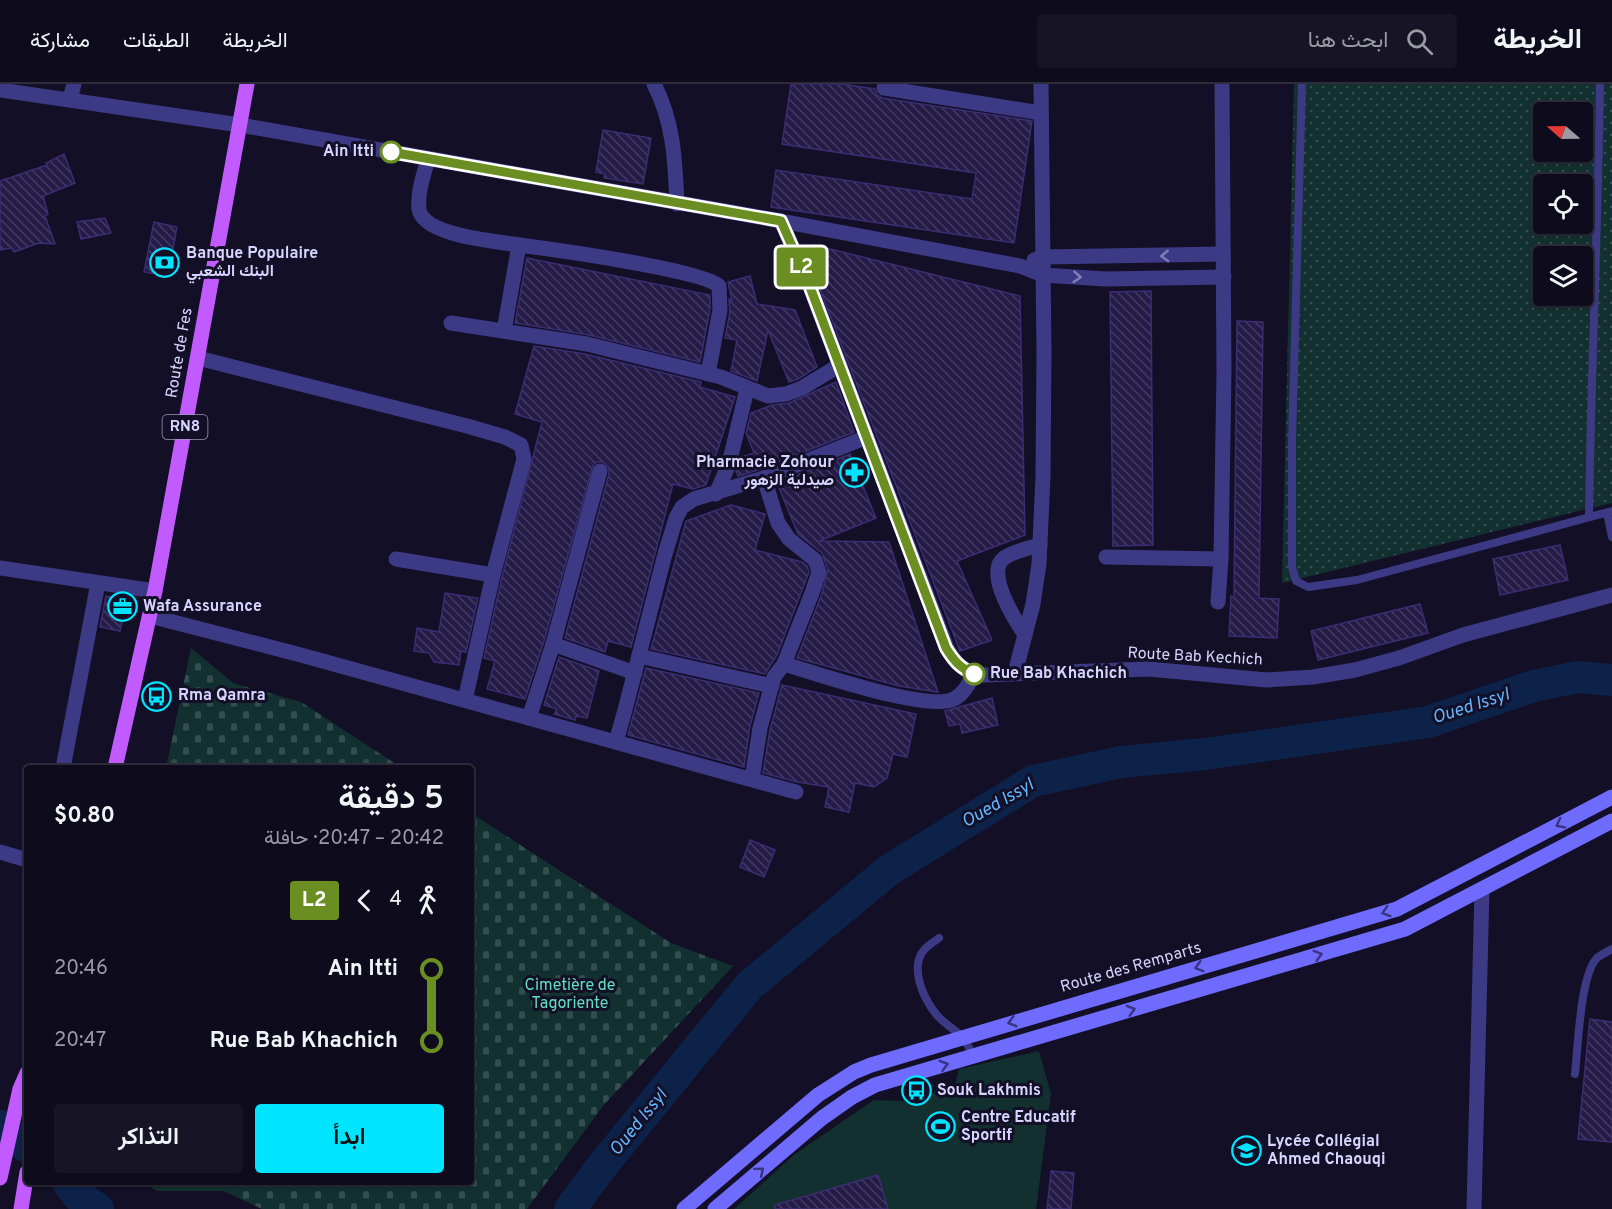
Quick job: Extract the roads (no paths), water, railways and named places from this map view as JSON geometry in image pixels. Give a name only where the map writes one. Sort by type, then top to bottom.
[{"type":"main road","name":"Route de Fes","points":[[116,765],[155,591],[247,84]]},
{"type":"main road","name":"Route des Remparts","points":[[684,1209],[808,1103],[838,1082],[871,1065],[1397,909],[1612,797]]},
{"type":"main road","points":[[715,1209],[822,1118],[852,1096],[883,1082],[1397,931],[1612,821]]},
{"type":"main road","points":[[1,1175],[24,1080]]},
{"type":"main road","points":[[21,1209],[25,1185]]},
{"type":"street","points":[[654,84],[663,103],[672,134],[677,204]]},
{"type":"street","points":[[1015,673],[1033,604],[1040,545],[1043,477],[1041,84]]},
{"type":"street","points":[[1218,602],[1221,559],[1224,277],[1222,84]]},
{"type":"street","points":[[884,88],[1041,113]]},
{"type":"street","points":[[0,90],[72,92],[240,125],[1020,266],[1043,275],[1105,279],[1224,277]]},
{"type":"street","points":[[428,159],[419,197],[419,208],[424,220],[431,226],[461,235],[574,252],[714,281],[719,286],[720,310],[708,374]]},
{"type":"street","points":[[781,221],[810,287],[946,648],[954,661],[963,669],[974,674],[966,688],[954,699],[928,702],[784,664]]},
{"type":"street","points":[[504,331],[519,245]]},
{"type":"street","points":[[1020,266],[1042,257],[1223,254]]},
{"type":"street","points":[[452,323],[588,344],[708,374],[768,396],[786,394],[802,388],[840,365]]},
{"type":"street","points":[[198,358],[416,413],[516,441],[523,449],[524,459],[493,575],[465,700]]},
{"type":"street","points":[[716,494],[729,464],[747,388]]},
{"type":"street","points":[[616,742],[676,518],[687,502],[764,478],[867,436]]},
{"type":"street","points":[[529,718],[553,644],[600,471]]},
{"type":"street","points":[[752,779],[760,728],[774,677],[784,664],[817,579],[818,567],[815,560],[789,539],[778,523],[764,478]]},
{"type":"street","points":[[1025,635],[1014,620],[1005,599],[997,574],[998,567],[1004,558],[1040,545]]},
{"type":"street","points":[[1106,557],[1221,559]]},
{"type":"street","points":[[396,559],[493,575]]},
{"type":"street","points":[[0,568],[155,591]]},
{"type":"street","points":[[64,765],[98,583]]},
{"type":"street","name":"Route Bab Kechich","points":[[974,674],[1149,669],[1266,680],[1313,677],[1355,670],[1399,658],[1463,635],[1612,595]]},
{"type":"street","points":[[150,616],[796,792]]},
{"type":"street","points":[[553,644],[635,673]]},
{"type":"street","points":[[639,656],[772,686]]},
{"type":"street","points":[[0,852],[24,859]]},
{"type":"street","points":[[1474,1209],[1482,889]]},
{"type":"lane","points":[[1302,84],[1292,441],[1292,567],[1296,581],[1308,587],[1357,580],[1610,512],[1612,537]]},
{"type":"lane","points":[[1588,517],[1600,84]]},
{"type":"lane","points":[[939,938],[925,948],[920,956],[918,975],[927,1000],[936,1014],[961,1037],[974,1056]]},
{"type":"lane","points":[[1575,1074],[1582,1002],[1588,976],[1597,959],[1612,949]]},
{"type":"waterway","name":"Oued Issyl","points":[[570,1209],[602,1166],[749,986],[889,870],[1033,781],[1121,762],[1205,754],[1428,722],[1534,686],[1578,677],[1612,680]]},
{"type":"waterway","name":"Oued Issyl","points":[[0,1126],[24,1145]]},
{"type":"waterway","name":"Oued Issyl","points":[[70,1185],[77,1195],[98,1209]]},
{"type":"place","name":"Ain Itti","points":[[391,152]]},
{"type":"place","name":"Banque Populaire البنك الشعبي","points":[[165,263]]},
{"type":"place","name":"Pharmacie Zohour صيدلية الزهور","points":[[855,472]]},
{"type":"place","name":"Wafa Assurance","points":[[122,607]]},
{"type":"place","name":"Rue Bab Khachich","points":[[974,674]]},
{"type":"place","name":"Rma Qamra","points":[[157,696]]},
{"type":"place","name":"Souk Lakhmis","points":[[916,1091]]},
{"type":"place","name":"Centre Educatif Sportif","points":[[940,1127]]},
{"type":"place","name":"Lycée Collégial Ahmed Chaouqi","points":[[1246,1151]]},
{"type":"park label","name":"Cimetière de Tagoriente","points":[[570,995]]}]
